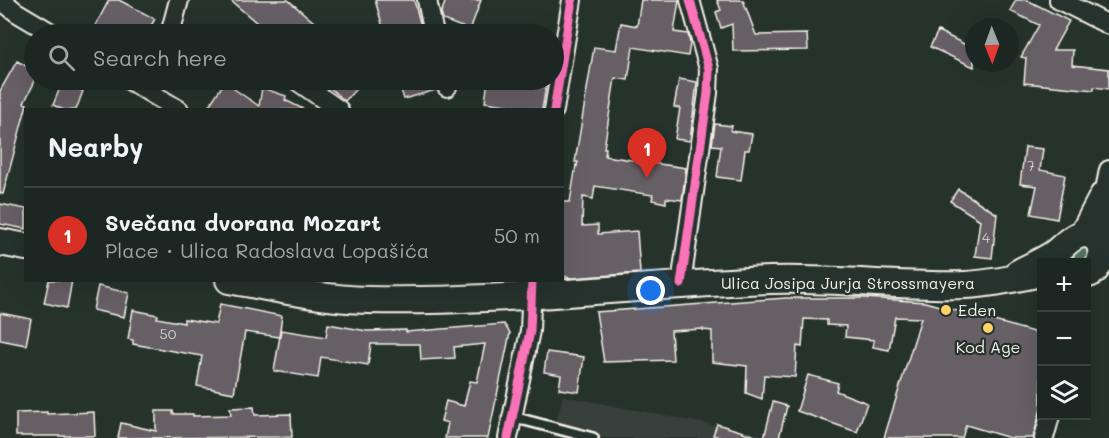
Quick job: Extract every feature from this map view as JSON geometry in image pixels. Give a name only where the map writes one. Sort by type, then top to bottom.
[{"type":"main road","points":[[0,242],[24,247]]},
{"type":"main road","points":[[1046,258],[1050,256],[1089,258]]},
{"type":"main road","points":[[1002,281],[1037,263]]},
{"type":"main road","name":"Ulica Josipa Jurja Strossmayera","points":[[252,282],[310,287],[368,300],[532,288],[774,280],[964,285],[1037,274]]},
{"type":"street","points":[[1,0],[36,24]]},
{"type":"street","points":[[172,24],[178,0]]},
{"type":"street","points":[[427,0],[432,24]]},
{"type":"street","points":[[564,49],[572,0]]},
{"type":"street","points":[[681,284],[708,93],[709,69],[690,0]]},
{"type":"street","points":[[1059,0],[1109,25]]},
{"type":"street","points":[[160,90],[177,108]]},
{"type":"street","points":[[310,90],[336,108]]},
{"type":"street","points":[[554,108],[557,90]]},
{"type":"street","points":[[1089,258],[1107,176]]},
{"type":"street","points":[[508,438],[530,331],[532,288]]},
{"type":"street","points":[[1044,438],[1049,420]]},
{"type":"lane","points":[[513,417],[592,438]]},
{"type":"shaded area","points":[[563,396],[779,438],[552,438]]},
{"type":"green space","points":[[1085,246],[1090,250],[1087,258],[1074,258],[1073,252]]},
{"type":"building","points":[[109,0],[119,0],[155,19],[152,24],[96,24]]},
{"type":"building","points":[[230,0],[288,0],[316,24],[258,24]]},
{"type":"building","points":[[375,0],[414,0],[420,24],[382,24]]},
{"type":"building","points":[[446,0],[481,0],[472,24],[454,24],[443,20],[441,13]]},
{"type":"building","points":[[641,0],[679,0],[674,32],[688,34],[690,43],[688,56],[633,47],[628,80],[615,78],[604,148],[606,148],[605,156],[686,168],[682,200],[666,198],[666,203],[652,200],[653,195],[595,186],[593,199],[583,197],[582,226],[598,225],[598,234],[637,231],[640,273],[572,278],[564,276],[564,202],[570,202],[578,162],[575,162],[594,47],[616,50],[621,23],[637,26]]},
{"type":"building","points":[[717,0],[743,0],[756,35],[807,34],[808,50],[733,51],[732,24],[721,28],[716,12],[721,10]]},
{"type":"building","points":[[1016,0],[1027,0],[1069,21],[1053,50],[1073,50],[1072,65],[1109,69],[1109,89],[1094,87],[1094,90],[1024,83],[1026,58],[1021,57],[1039,25],[1010,11]]},
{"type":"building","points":[[938,31],[965,44],[965,63],[930,47]]},
{"type":"building","points":[[17,61],[24,65],[24,90],[30,90],[24,103],[27,104],[24,108],[3,194],[0,193],[0,91]]},
{"type":"building","points":[[679,79],[697,82],[690,141],[675,139],[680,108],[674,107]]},
{"type":"building","points":[[59,90],[83,91],[77,108],[60,108],[53,105]]},
{"type":"building","points":[[219,90],[235,90],[259,106],[262,90],[268,90],[286,96],[285,100],[301,108],[207,108]]},
{"type":"building","points":[[332,90],[355,90],[345,101]]},
{"type":"building","points":[[401,90],[436,90],[404,99]]},
{"type":"building","points":[[487,90],[545,90],[542,108],[485,102]]},
{"type":"building","points":[[715,124],[732,126],[731,131],[752,134],[749,150],[745,150],[741,180],[717,177],[721,146],[712,145]]},
{"type":"building","points":[[1025,147],[1043,149],[1040,170],[1065,175],[1057,219],[1031,214],[1037,186],[1020,184]]},
{"type":"building","points":[[958,189],[997,214],[992,258],[975,256],[980,220],[950,201]]},
{"type":"building","points":[[0,204],[24,209],[24,229],[0,224]]},
{"type":"building","points":[[49,282],[72,282],[67,308],[44,303]]},
{"type":"building","points":[[98,286],[129,293],[124,317],[93,310]]},
{"type":"building","points":[[786,298],[865,298],[925,302],[1037,333],[1038,420],[1033,438],[1010,438],[966,425],[962,438],[884,438],[921,318],[895,317],[889,350],[873,347],[874,340],[845,337],[846,326],[827,325],[827,320],[804,319],[802,347],[797,346],[795,377],[764,375],[762,399],[746,393],[747,366],[712,362],[712,331],[703,329],[671,331],[673,360],[604,362],[596,312]]},
{"type":"building","points":[[220,304],[282,316],[279,337],[245,332],[234,393],[197,386],[202,356],[133,344],[133,340],[128,339],[133,310],[158,315],[157,318],[184,323],[184,319],[216,324]]},
{"type":"building","points":[[0,313],[31,319],[26,345],[0,340]]},
{"type":"building","points":[[328,324],[367,331],[406,330],[406,332],[504,324],[510,333],[488,438],[445,438],[448,423],[441,421],[446,401],[464,406],[470,381],[477,382],[485,344],[454,347],[455,358],[421,360],[420,344],[371,344],[368,365],[321,357],[318,378],[274,371],[281,330],[326,337]]},
{"type":"building","points":[[547,352],[584,357],[579,392],[559,389],[561,375],[544,372]]},
{"type":"building","points":[[808,375],[838,383],[836,391],[867,403],[857,432],[797,411]]},
{"type":"building","points":[[773,402],[787,406],[779,438],[764,438]]},
{"type":"building","points":[[254,407],[255,415],[291,414],[292,437],[118,438],[121,423],[156,431],[156,411],[173,411],[173,414],[193,414],[193,416],[231,415],[230,408]]},
{"type":"building","points":[[47,412],[47,414],[94,412],[95,436],[16,436],[16,413]]},
{"type":"building","points":[[717,424],[753,435],[753,438],[722,438],[713,435]]},
{"type":"cycle path","points":[[564,49],[572,0]]},
{"type":"cycle path","points":[[681,284],[708,93],[709,69],[690,0]]},
{"type":"cycle path","points":[[554,108],[557,90]]},
{"type":"cycle path","points":[[508,438],[530,331],[532,282]]},
{"type":"place","name":"Svečana dvorana Mozart","points":[[647,178]]},
{"type":"place","name":"Eden","points":[[946,310]]},
{"type":"place","name":"Kod Age","points":[[988,328]]}]
